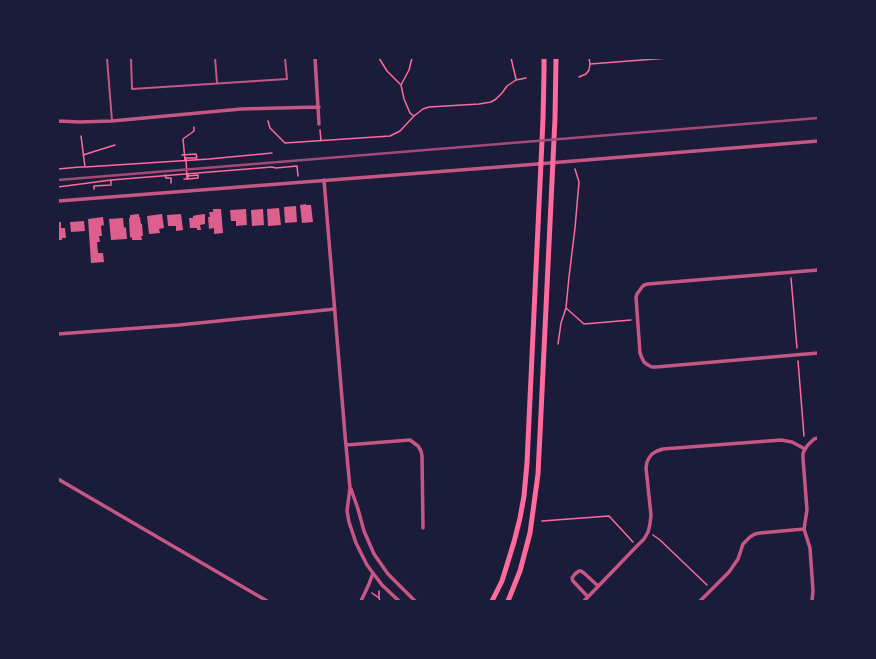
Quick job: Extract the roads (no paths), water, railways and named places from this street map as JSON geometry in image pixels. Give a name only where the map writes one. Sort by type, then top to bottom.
[{"type":"main road","points":[[492,601],[502,581],[512,550],[524,496],[527,463],[543,119],[544,58]]},
{"type":"main road","points":[[508,601],[520,571],[530,534],[538,474],[555,118],[556,58]]},
{"type":"street","points":[[315,58],[319,124]]},
{"type":"street","points":[[58,122],[112,121],[241,109],[319,107]]},
{"type":"street","points":[[58,201],[818,141]]},
{"type":"street","points":[[324,180],[350,488],[347,511],[356,543],[373,573],[382,585],[399,601]]},
{"type":"street","points":[[818,270],[648,284],[642,287],[636,297],[640,353],[642,358],[652,367],[818,354]]},
{"type":"street","points":[[58,334],[179,325],[335,309]]},
{"type":"street","points":[[812,601],[813,591],[810,548],[804,529],[807,510],[802,458],[805,449],[810,442],[818,438]]},
{"type":"street","points":[[346,445],[410,440],[418,446],[422,456],[423,528]]},
{"type":"street","points":[[584,601],[644,539],[648,532],[651,515],[646,468],[649,458],[657,451],[663,449],[781,440],[792,442],[805,449]]},
{"type":"street","points":[[58,479],[266,601]]},
{"type":"street","points":[[350,488],[364,531],[374,554],[388,574],[415,601]]},
{"type":"street","points":[[700,601],[729,572],[738,559],[743,544],[750,537],[760,533],[804,529]]},
{"type":"street","points":[[588,597],[573,581],[572,578],[575,574],[579,572],[584,573],[598,586]]},
{"type":"street","points":[[361,601],[373,573]]},
{"type":"lane","points":[[107,58],[112,121]]},
{"type":"lane","points":[[130,58],[132,89],[287,79],[285,58]]},
{"type":"lane","points":[[215,58],[217,83]]},
{"type":"railway","points":[[58,180],[818,118]]}]
